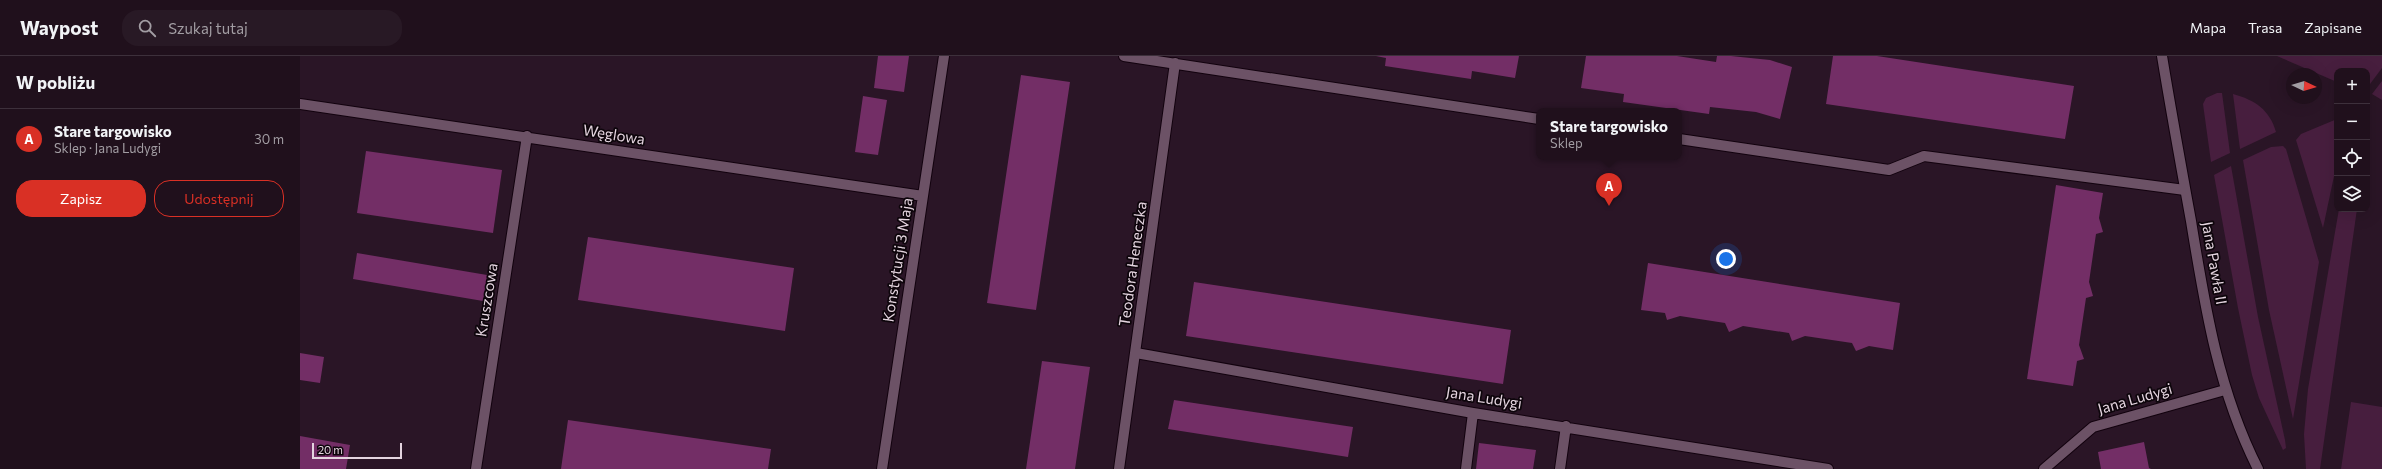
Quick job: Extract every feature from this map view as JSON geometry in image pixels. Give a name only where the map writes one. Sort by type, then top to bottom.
[{"type":"street","name":"Konstytucji 3 Maja","points":[[882,469],[944,56]]},
{"type":"street","points":[[1124,56],[1536,119]]},
{"type":"street","name":"Jana Pawła II","points":[[2162,56],[2203,292],[2225,390],[2240,434],[2258,469]]},
{"type":"street","name":"Teodora Heneczka","points":[[1119,469],[1175,63]]},
{"type":"street","name":"Węglowa","points":[[300,104],[527,136],[923,196]]},
{"type":"street","name":"Kruszcowa","points":[[476,469],[527,136]]},
{"type":"street","points":[[1682,139],[1889,170],[1924,156],[2185,190]]},
{"type":"street","name":"Jana Ludygi","points":[[1136,353],[1473,413],[1566,426],[1828,469]]},
{"type":"street","name":"Jana Ludygi","points":[[2044,469],[2093,427],[2225,390]]},
{"type":"street","points":[[1466,469],[1473,413]]},
{"type":"street","points":[[1560,469],[1566,426]]},
{"type":"shaded area","points":[[2277,56],[2382,56],[2382,68],[2370,84],[2370,68],[2334,68],[2334,81],[2322,76],[2322,68],[2305,68]]},
{"type":"shaded area","points":[[2382,81],[2382,100],[2372,94]]},
{"type":"shaded area","points":[[2217,93],[2222,93],[2230,153],[2211,162],[2203,104],[2206,98]]},
{"type":"shaded area","points":[[2233,94],[2248,99],[2266,112],[2276,132],[2240,149]]},
{"type":"shaded area","points":[[2334,120],[2334,176],[2323,228],[2296,140],[2301,134]]},
{"type":"shaded area","points":[[2283,146],[2286,149],[2319,262],[2293,419],[2269,310],[2243,160],[2271,147]]},
{"type":"shaded area","points":[[2231,166],[2258,317],[2285,440],[2286,448],[2283,450],[2259,398],[2252,375],[2238,308],[2214,175]]},
{"type":"shaded area","points":[[2338,212],[2357,212],[2320,469],[2306,469],[2304,434],[2308,389]]},
{"type":"shaded area","points":[[2351,402],[2382,407],[2382,469],[2341,469]]},
{"type":"building","points":[[878,56],[909,56],[904,92],[874,88]]},
{"type":"building","points":[[1376,56],[1519,56],[1515,78],[1472,71],[1471,79],[1385,66],[1386,58]]},
{"type":"building","points":[[1586,56],[1677,56],[1716,62],[1717,56],[1731,56],[1770,60],[1792,67],[1780,119],[1756,112],[1710,107],[1709,114],[1682,110],[1682,108],[1666,108],[1623,102],[1624,94],[1581,88]]},
{"type":"building","points":[[1833,56],[1877,56],[2074,86],[2065,139],[1826,104]]},
{"type":"building","points":[[1021,75],[1070,82],[1036,310],[987,303]]},
{"type":"building","points":[[863,96],[887,100],[878,155],[855,152]]},
{"type":"building","points":[[366,151],[502,170],[493,233],[357,213]]},
{"type":"building","points":[[2056,185],[2103,193],[2099,218],[2103,232],[2096,234],[2089,282],[2093,296],[2086,298],[2079,345],[2084,359],[2077,361],[2073,386],[2027,379]]},
{"type":"building","points":[[588,237],[794,268],[785,331],[578,300]]},
{"type":"building","points":[[357,253],[487,275],[483,301],[353,279]]},
{"type":"building","points":[[1648,263],[1900,303],[1893,350],[1869,346],[1856,351],[1852,343],[1805,336],[1792,341],[1789,333],[1743,326],[1729,332],[1725,323],[1680,316],[1667,320],[1665,313],[1641,310]]},
{"type":"building","points":[[1194,282],[1511,330],[1503,384],[1186,336]]},
{"type":"building","points":[[300,353],[324,357],[320,383],[300,380]]},
{"type":"building","points":[[1042,361],[1090,367],[1075,469],[1026,469]]},
{"type":"building","points":[[1174,400],[1353,427],[1348,457],[1168,429]]},
{"type":"building","points":[[568,420],[771,449],[768,469],[561,469]]},
{"type":"building","points":[[300,436],[350,445],[346,469],[300,469]]},
{"type":"building","points":[[2144,442],[2149,468],[2151,469],[2101,469],[2098,452]]},
{"type":"building","points":[[1479,443],[1536,450],[1533,469],[1476,469]]},
{"type":"place","name":"Stare targowisko","points":[[1609,206]]}]
